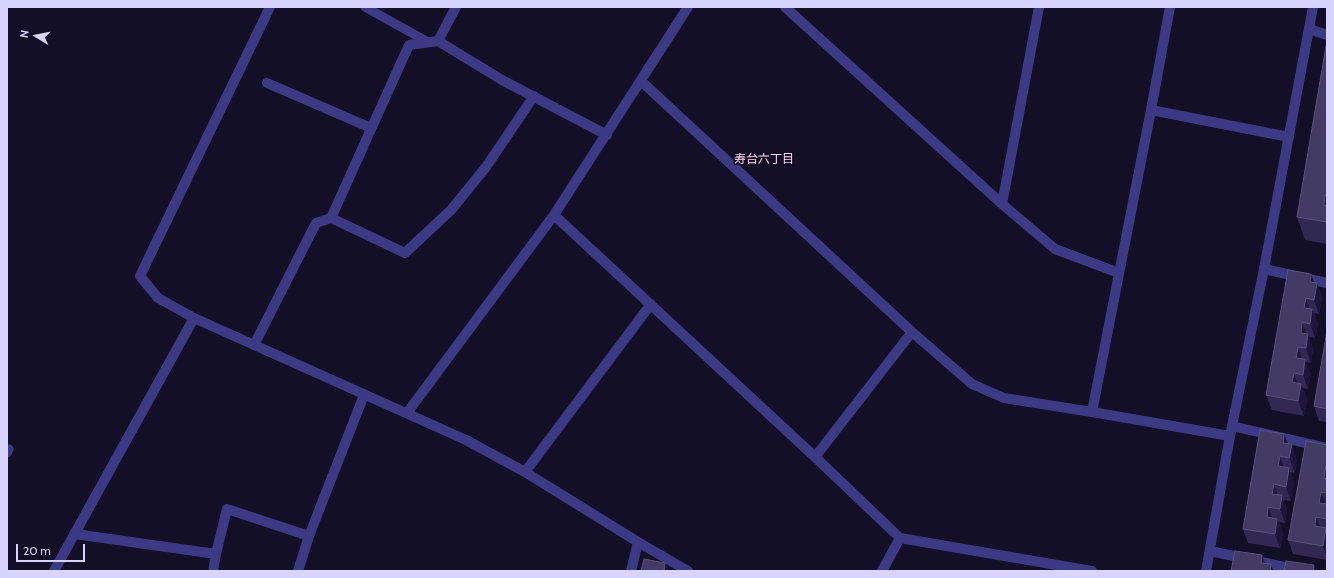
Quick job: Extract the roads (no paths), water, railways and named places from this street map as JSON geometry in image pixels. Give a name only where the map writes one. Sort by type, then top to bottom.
[{"type":"street","points":[[270,7],[140,276],[158,298],[194,318],[466,440],[525,472],[688,571]]},
{"type":"street","points":[[433,42],[456,7]]},
{"type":"street","points":[[407,413],[554,215],[642,81],[688,7]]},
{"type":"street","points":[[785,7],[1002,204],[1055,250],[1119,273]]},
{"type":"street","points":[[1002,204],[1039,7]]},
{"type":"street","points":[[1092,412],[1170,7]]},
{"type":"street","points":[[1206,571],[1230,436],[1264,269],[1313,7]]},
{"type":"street","points":[[1309,29],[1327,35]]},
{"type":"street","points":[[331,218],[408,45],[433,42],[607,135]]},
{"type":"street","points":[[642,81],[912,332],[972,384],[1004,398],[1230,436]]},
{"type":"street","points":[[267,83],[371,128]]},
{"type":"street","points":[[254,344],[316,223],[331,218],[405,253],[451,210],[486,168],[534,96]]},
{"type":"street","points":[[1151,110],[1289,136]]},
{"type":"street","points":[[554,215],[815,457],[900,538],[1068,569],[1092,571]]},
{"type":"street","points":[[1264,269],[1327,283]]},
{"type":"street","points":[[525,472],[651,304]]},
{"type":"street","points":[[54,571],[194,318]]},
{"type":"street","points":[[815,457],[912,332]]},
{"type":"street","points":[[298,571],[309,536],[364,395]]},
{"type":"street","points":[[1232,426],[1327,448]]},
{"type":"street","points":[[213,571],[227,509],[309,536]]},
{"type":"street","points":[[75,534],[216,554]]},
{"type":"street","points":[[882,571],[900,538]]},
{"type":"street","points":[[631,571],[638,542]]},
{"type":"street","points":[[1210,551],[1303,571]]},
{"type":"lane","points":[[365,7],[433,42]]},
{"type":"lane","points":[[7,449],[9,449],[7,453]]},
{"type":"district","name":"寿台六丁目","points":[[764,159]]}]
